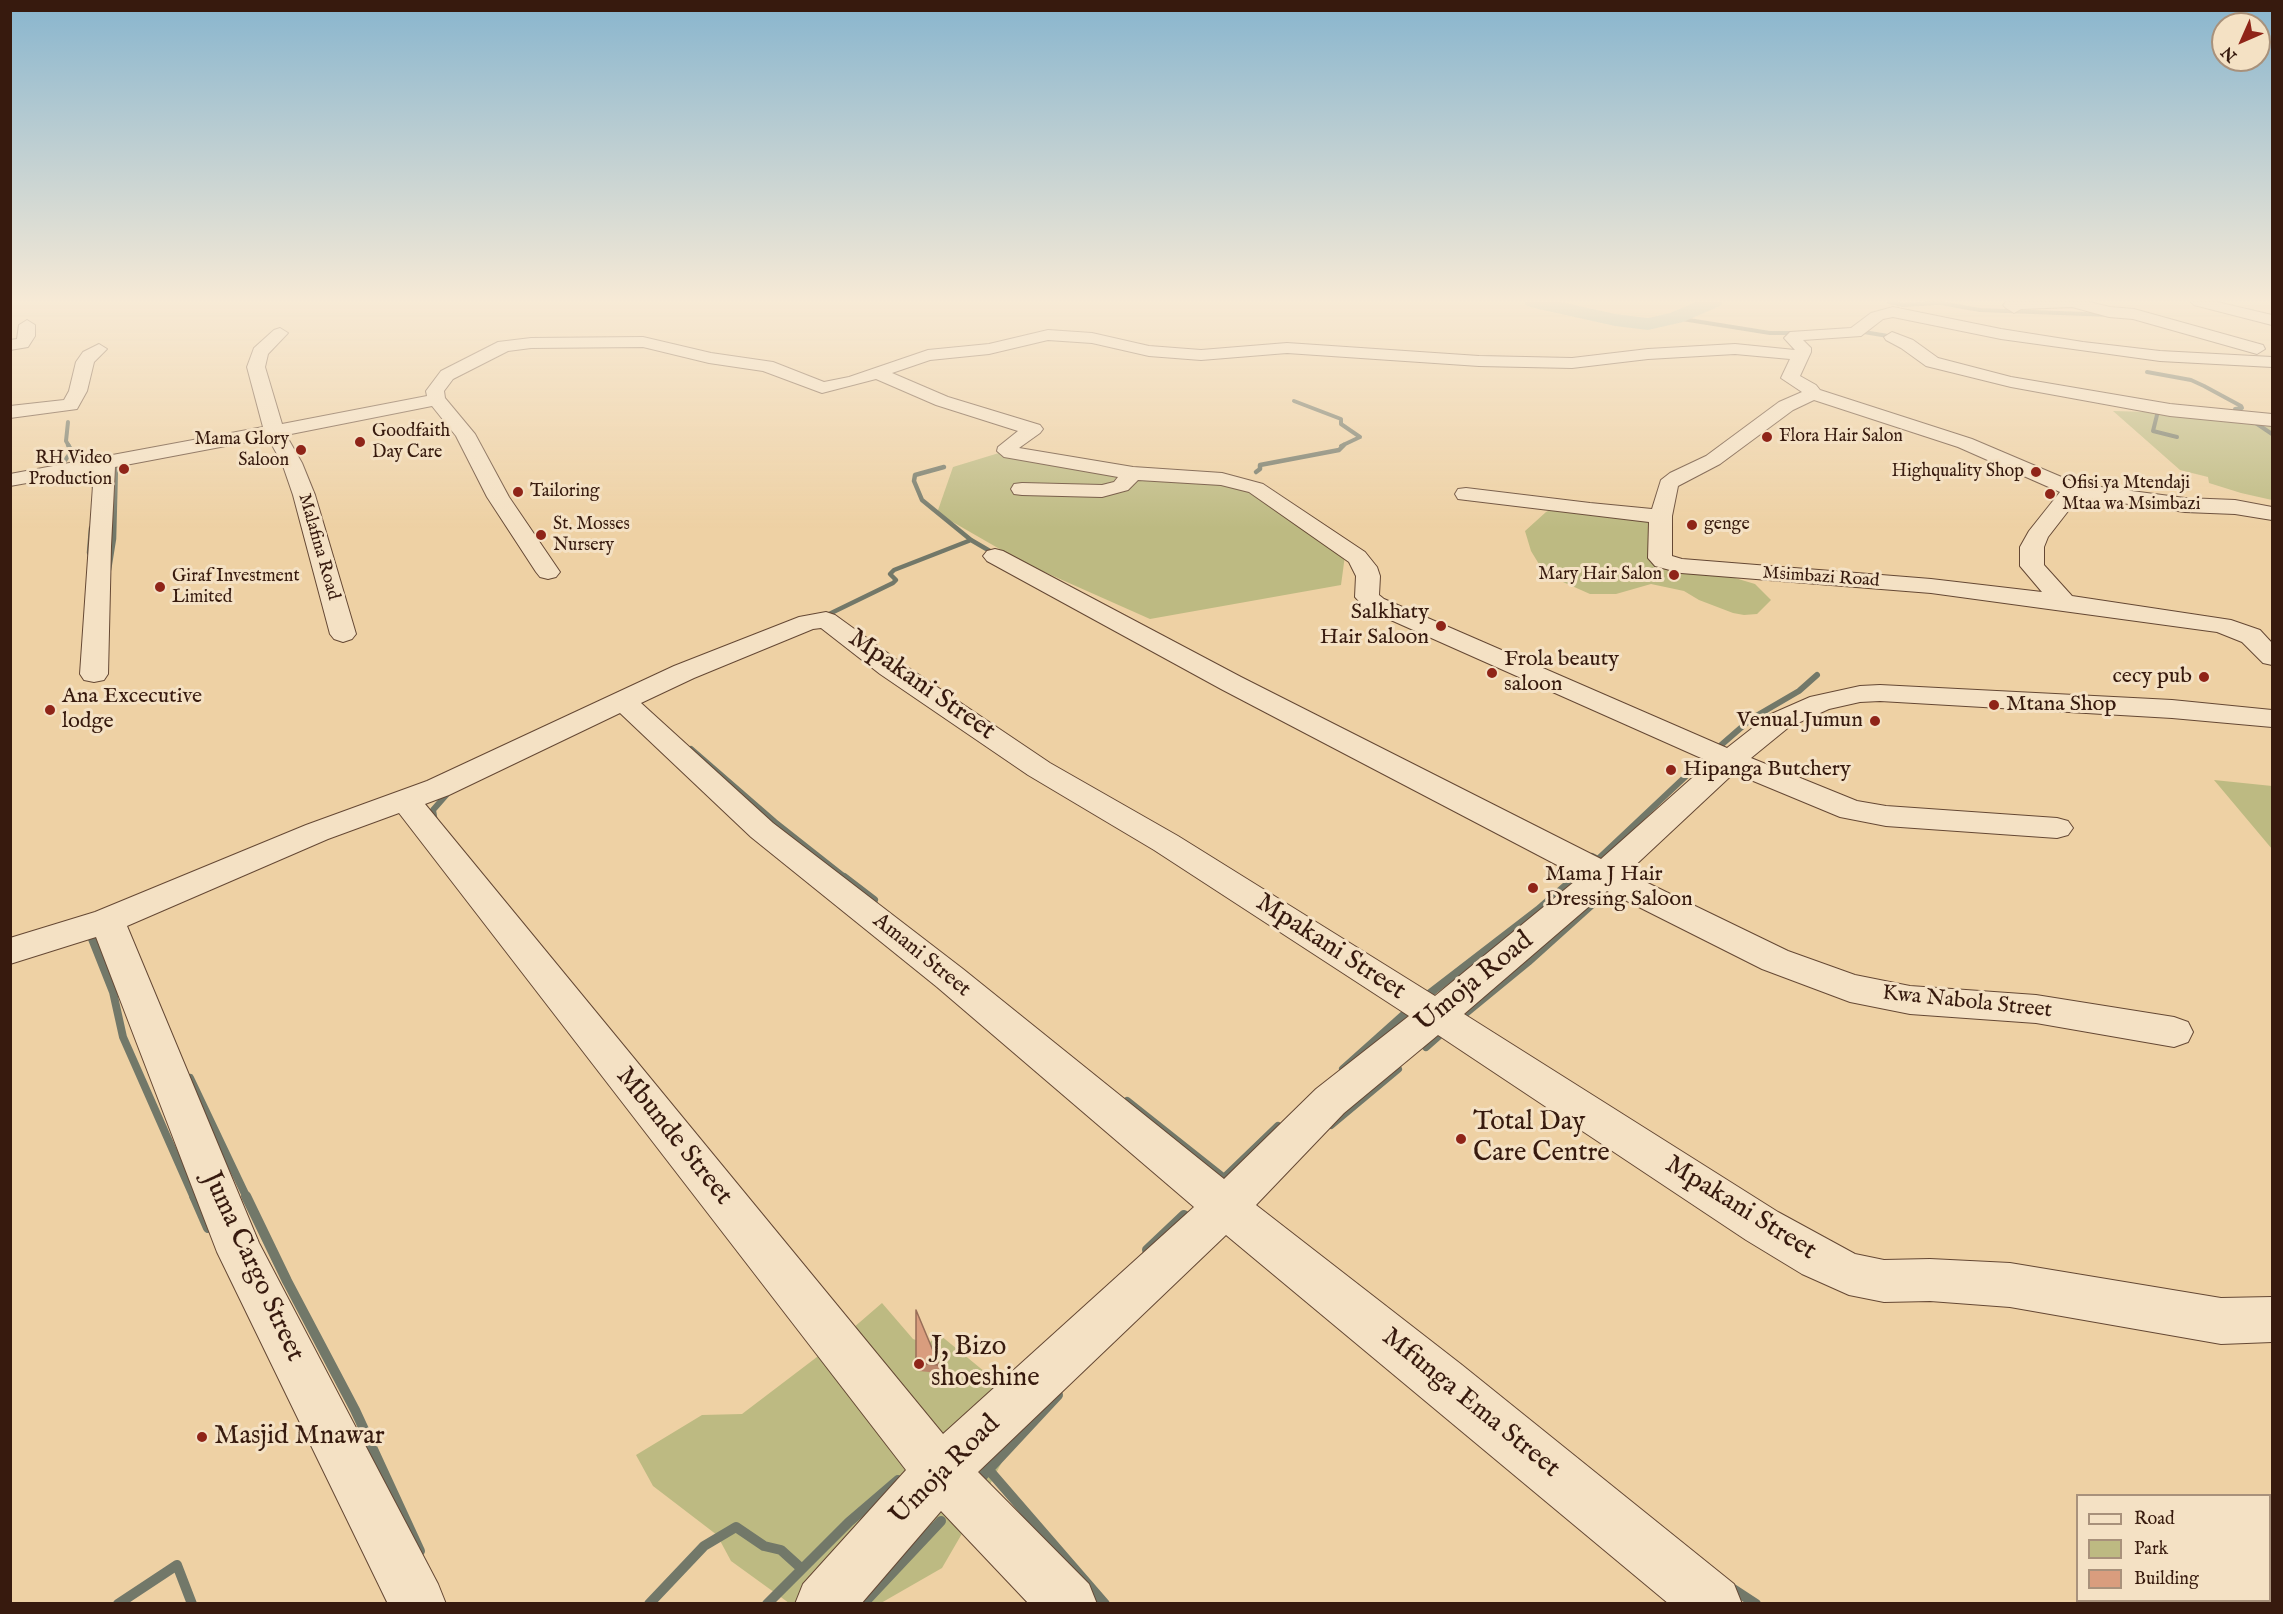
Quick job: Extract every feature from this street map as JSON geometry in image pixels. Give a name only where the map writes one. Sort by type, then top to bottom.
[{"type":"street","points":[[10,412],[70,405],[78,391],[81,377]]},
{"type":"street","name":"Malafina Road","points":[[259,377],[274,431],[292,463],[304,495],[344,634]]},
{"type":"street","points":[[445,377],[435,391],[436,399],[465,434],[498,497],[548,572]]},
{"type":"street","points":[[794,377],[819,388],[860,377]]},
{"type":"street","points":[[886,377],[942,401],[1033,429],[1010,446],[1007,452],[1133,473],[1222,479],[1256,488],[1357,557],[1365,567],[1368,576],[1367,597],[1370,601],[1810,795],[1851,810],[1886,816],[2058,828]]},
{"type":"street","points":[[1790,377],[1810,389],[1813,394],[1965,442],[2073,490],[2185,505],[2235,507],[2272,513]]},
{"type":"street","points":[[1994,377],[2170,410],[2272,420]]},
{"type":"street","name":"Msimbazi Road","points":[[1813,394],[1786,406],[1713,460],[1677,477],[1668,484],[1661,516],[1660,558],[1670,564],[1930,586],[2064,602],[2222,625],[2251,636],[2272,657]]},
{"type":"street","points":[[10,480],[436,399]]},
{"type":"street","points":[[94,674],[99,546],[104,469],[107,462]]},
{"type":"street","points":[[1022,489],[1102,491],[1121,486],[1133,473]]},
{"type":"street","points":[[2064,602],[2032,566],[2032,547],[2037,536],[2073,490]]},
{"type":"street","points":[[1466,494],[1590,510],[1661,516]]},
{"type":"street","name":"Kwa Nabola Street","points":[[995,556],[1231,683],[1700,924],[1775,960],[1850,988],[1911,1000],[2037,1009],[2174,1032]]},
{"type":"street","name":"Mpakani Street","points":[[622,700],[684,672],[818,619],[826,620],[890,668],[1040,769],[1166,843],[1762,1226],[1818,1259],[1849,1274],[1884,1281],[1930,1280],[2010,1286],[2221,1321],[2272,1320]]},
{"type":"street","name":"Umoja Road","points":[[823,1604],[940,1472],[1225,1207],[1330,1101],[1605,874],[1730,760],[1779,721],[1820,703],[1860,694],[1880,693],[2172,709],[2272,718]]},
{"type":"street","points":[[10,951],[107,921],[317,832],[438,788],[622,700]]},
{"type":"street","name":"Amani Street","points":[[622,700],[762,830],[950,978],[1225,1207]]},
{"type":"street","name":"Mbunde Street","points":[[406,801],[940,1472],[1069,1604]]},
{"type":"street","name":"Juma Cargo Street","points":[[107,921],[240,1252],[418,1604]]},
{"type":"street","name":"Mfunga Ema Street","points":[[1225,1207],[1444,1382],[1714,1604]]},
{"type":"green space","points":[[2113,411],[2185,413],[2272,420],[2272,500],[2209,483],[2208,477],[2180,470]]},
{"type":"green space","points":[[1012,449],[1241,484],[1346,548],[1341,585],[1150,619],[1024,563],[937,513],[953,467]]},
{"type":"green space","points":[[1568,501],[1653,509],[1665,557],[1755,584],[1771,600],[1757,614],[1744,615],[1699,600],[1684,591],[1651,584],[1616,594],[1590,594],[1545,574],[1531,551],[1525,531],[1546,512]]},
{"type":"green space","points":[[2214,780],[2272,786],[2272,849]]},
{"type":"green space","points":[[882,1303],[913,1339],[927,1344],[940,1335],[1030,1409],[942,1568],[881,1603],[789,1603],[731,1561],[717,1535],[653,1486],[636,1455],[702,1415],[742,1414],[838,1341]]},
{"type":"building","points":[[916,1310],[939,1365],[916,1363]]},
{"type":"waterway","points":[[2176,377],[2191,380],[2241,406],[2242,408],[2235,409],[2272,434]]},
{"type":"waterway","points":[[1294,401],[1341,419],[1341,424],[1360,437],[1341,446]]},
{"type":"waterway","points":[[2159,407],[2153,431],[2177,437]]},
{"type":"waterway","points":[[68,422],[66,441],[69,446]]},
{"type":"waterway","points":[[60,467],[72,451],[68,445]]},
{"type":"waterway","points":[[1256,472],[1260,469],[1260,465],[1339,450],[1344,445]]},
{"type":"waterway","points":[[109,570],[114,539],[116,465],[122,463]]},
{"type":"waterway","points":[[944,467],[915,475],[914,481],[922,500],[971,540]]},
{"type":"waterway","points":[[85,472],[93,470],[94,488]]},
{"type":"waterway","points":[[89,553],[91,528]]},
{"type":"waterway","points":[[823,617],[893,583],[896,580],[890,574],[894,570],[971,540]]},
{"type":"waterway","points":[[971,540],[995,554]]},
{"type":"waterway","points":[[1720,746],[1751,719],[1799,691],[1817,675]]},
{"type":"waterway","points":[[691,749],[775,822],[846,878]]},
{"type":"waterway","points":[[1592,856],[1598,859],[1702,761]]},
{"type":"waterway","points":[[435,822],[433,810],[447,794]]},
{"type":"waterway","points":[[1574,878],[1582,871]]},
{"type":"waterway","points":[[844,877],[874,900]]},
{"type":"waterway","points":[[1425,997],[1538,910],[1576,877]]},
{"type":"waterway","points":[[1464,1019],[1461,1017],[1528,962],[1598,899]]},
{"type":"waterway","points":[[92,939],[113,992],[123,1037],[194,1198]]},
{"type":"waterway","points":[[1343,1069],[1409,1010]]},
{"type":"waterway","points":[[1426,1047],[1443,1032]]},
{"type":"waterway","points":[[1331,1125],[1398,1069]]},
{"type":"waterway","points":[[190,1078],[247,1198]]},
{"type":"waterway","points":[[1127,1101],[1224,1178],[1278,1126]]},
{"type":"waterway","points":[[194,1196],[208,1228]]},
{"type":"waterway","points":[[246,1196],[287,1281],[355,1410],[420,1551]]},
{"type":"waterway","points":[[1147,1250],[1184,1215]]},
{"type":"waterway","points":[[989,1470],[1058,1395]]},
{"type":"waterway","points":[[978,1481],[989,1470]]},
{"type":"waterway","points":[[989,1470],[1105,1604]]},
{"type":"waterway","points":[[802,1569],[849,1522],[898,1480]]},
{"type":"waterway","points":[[863,1604],[941,1521]]},
{"type":"waterway","points":[[649,1604],[704,1546],[736,1527],[764,1546],[781,1550],[802,1569]]},
{"type":"waterway","points":[[118,1604],[177,1565],[192,1604]]},
{"type":"waterway","points":[[767,1604],[802,1569]]},
{"type":"waterway","points":[[1730,1587],[1756,1604]]},
{"type":"place","name":"Flora Hair Salon","points":[[1767,437]]},
{"type":"place","name":"Goodfaith Day Care","points":[[360,442]]},
{"type":"place","name":"Mama Glory Saloon","points":[[301,450]]},
{"type":"place","name":"RH Video Production","points":[[124,469]]},
{"type":"place","name":"Highquality Shop","points":[[2036,472]]},
{"type":"place","name":"Tailoring","points":[[518,492]]},
{"type":"place","name":"Ofisi ya Mtendaji Mtaa wa Msimbazi","points":[[2050,494]]},
{"type":"place","name":"genge","points":[[1692,525]]},
{"type":"place","name":"St. Mosses Nursery","points":[[541,535]]},
{"type":"place","name":"Mary Hair Salon","points":[[1674,575]]},
{"type":"place","name":"Giraf Investment Limited","points":[[160,587]]},
{"type":"place","name":"Salkhaty Hair Saloon","points":[[1441,626]]},
{"type":"place","name":"Frola beauty saloon","points":[[1492,673]]},
{"type":"place","name":"cecy pub","points":[[2204,677]]},
{"type":"place","name":"Mtana Shop","points":[[1994,705]]},
{"type":"place","name":"Ana Excecutive lodge","points":[[50,710]]},
{"type":"place","name":"Venual Jumun","points":[[1875,721]]},
{"type":"place","name":"Hipanga Butchery","points":[[1671,770]]},
{"type":"place","name":"Mama J Hair Dressing Saloon","points":[[1533,888]]},
{"type":"place","name":"Total Day Care Centre","points":[[1461,1139]]},
{"type":"place","name":"J, Bizo shoeshine","points":[[919,1364]]},
{"type":"place","name":"Masjid Mnawar","points":[[202,1437]]}]
